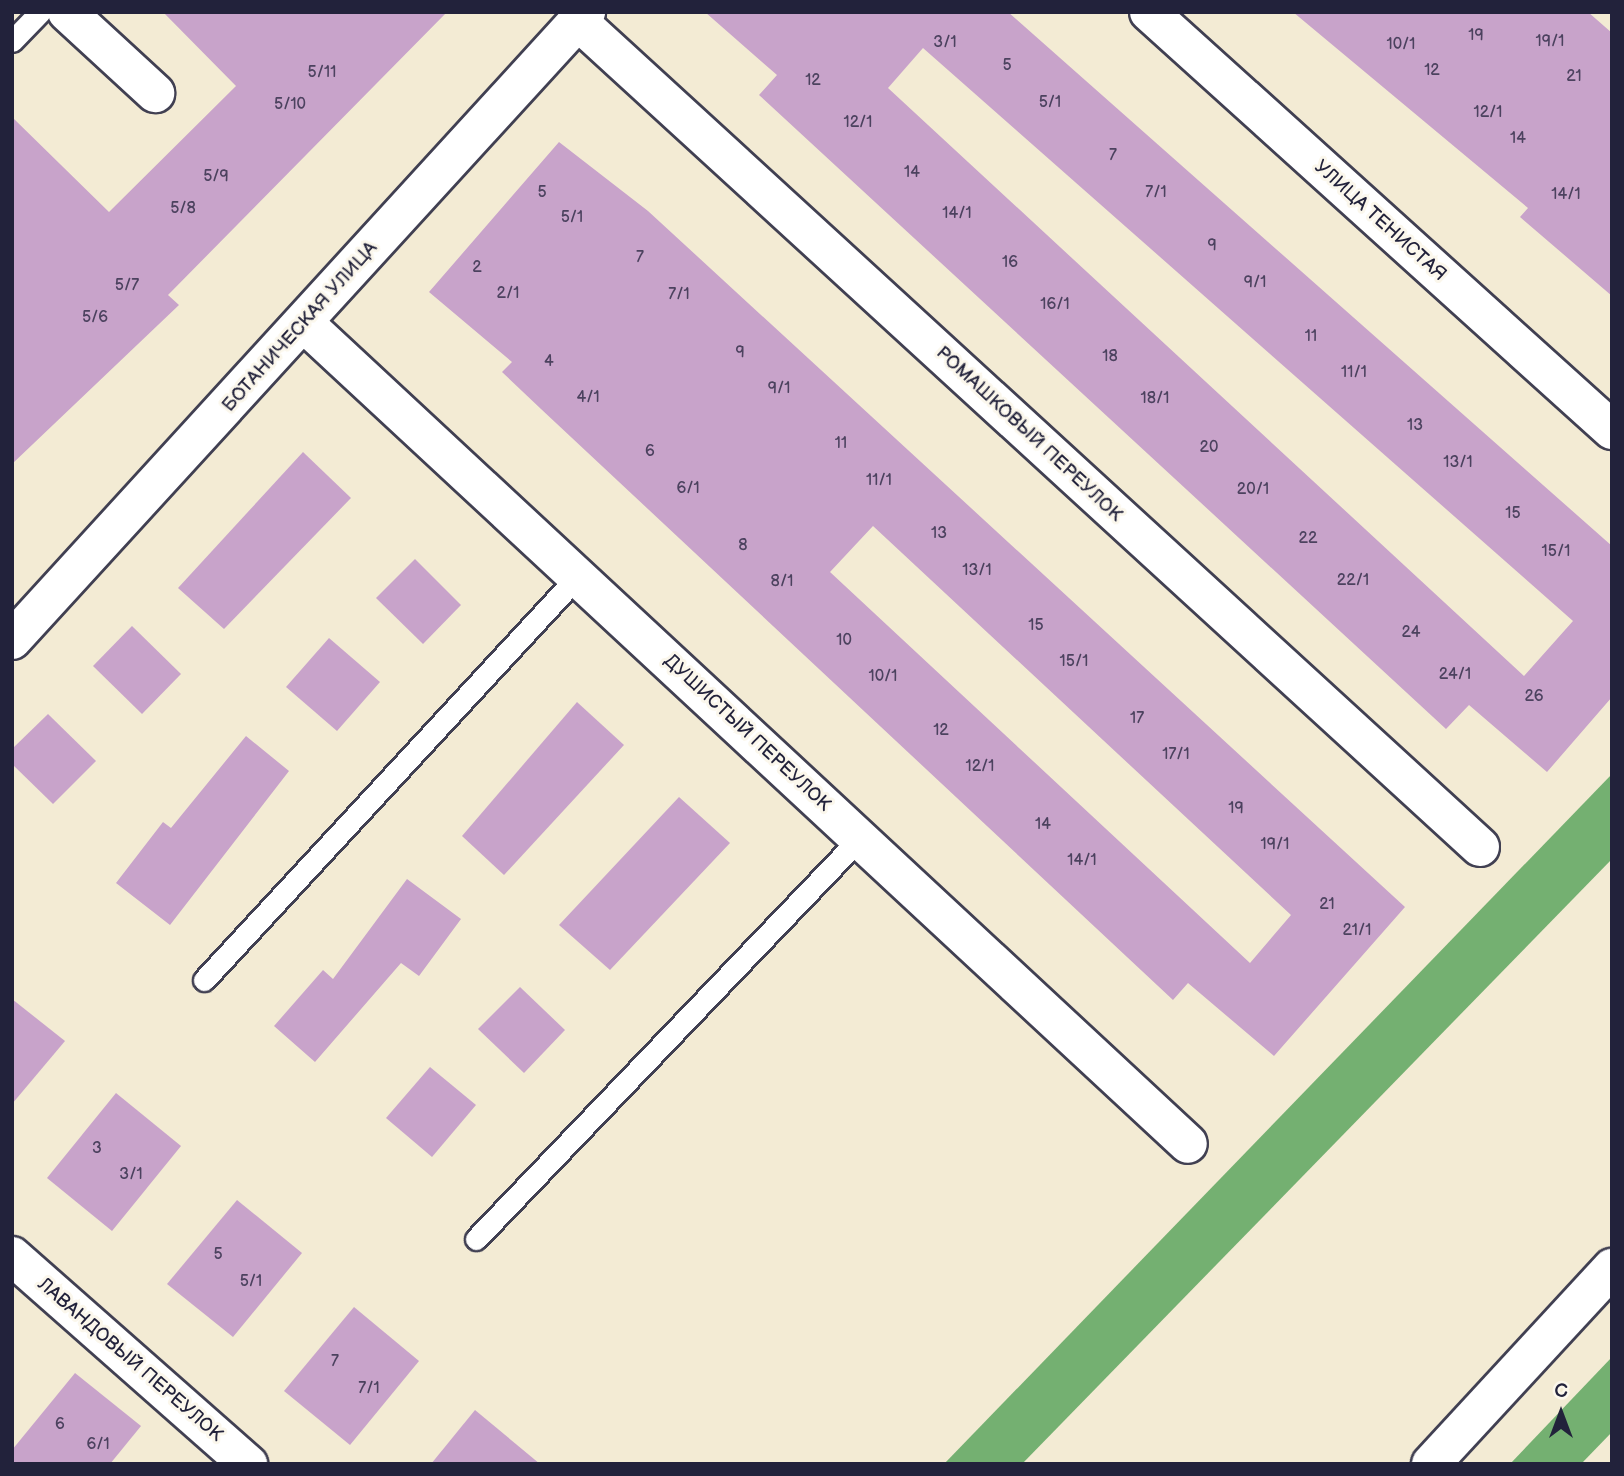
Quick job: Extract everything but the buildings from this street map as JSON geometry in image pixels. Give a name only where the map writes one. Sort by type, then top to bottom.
[{"type":"street","points":[[67,12],[155,93]]},
{"type":"street","name":"УЛИЦА ТЕНИСТАЯ","points":[[1149,12],[1612,430]]},
{"type":"street","name":"БОТАНИЧЕСКАЯ УЛИЦА","points":[[12,640],[582,17]]},
{"type":"street","name":"РОМАШКОВЫЙ ПЕРЕУЛОК","points":[[582,17],[1480,847]]},
{"type":"street","name":"ДУШИСТЫЙ ПЕРЕУЛОК","points":[[304,323],[1188,1144]]},
{"type":"street","name":"ЛАВАНДОВЫЙ ПЕРЕУЛОК","points":[[12,1256],[248,1464]]},
{"type":"street","points":[[1430,1464],[1612,1268]]},
{"type":"lane","points":[[12,41],[40,12]]},
{"type":"lane","points":[[204,980],[578,576]]},
{"type":"lane","points":[[476,1238],[860,838]]},
{"type":"green space","points":[[1612,774],[1612,859],[1022,1464],[944,1464]]},
{"type":"green space","points":[[1612,1357],[1612,1432],[1581,1464],[1510,1464]]}]
